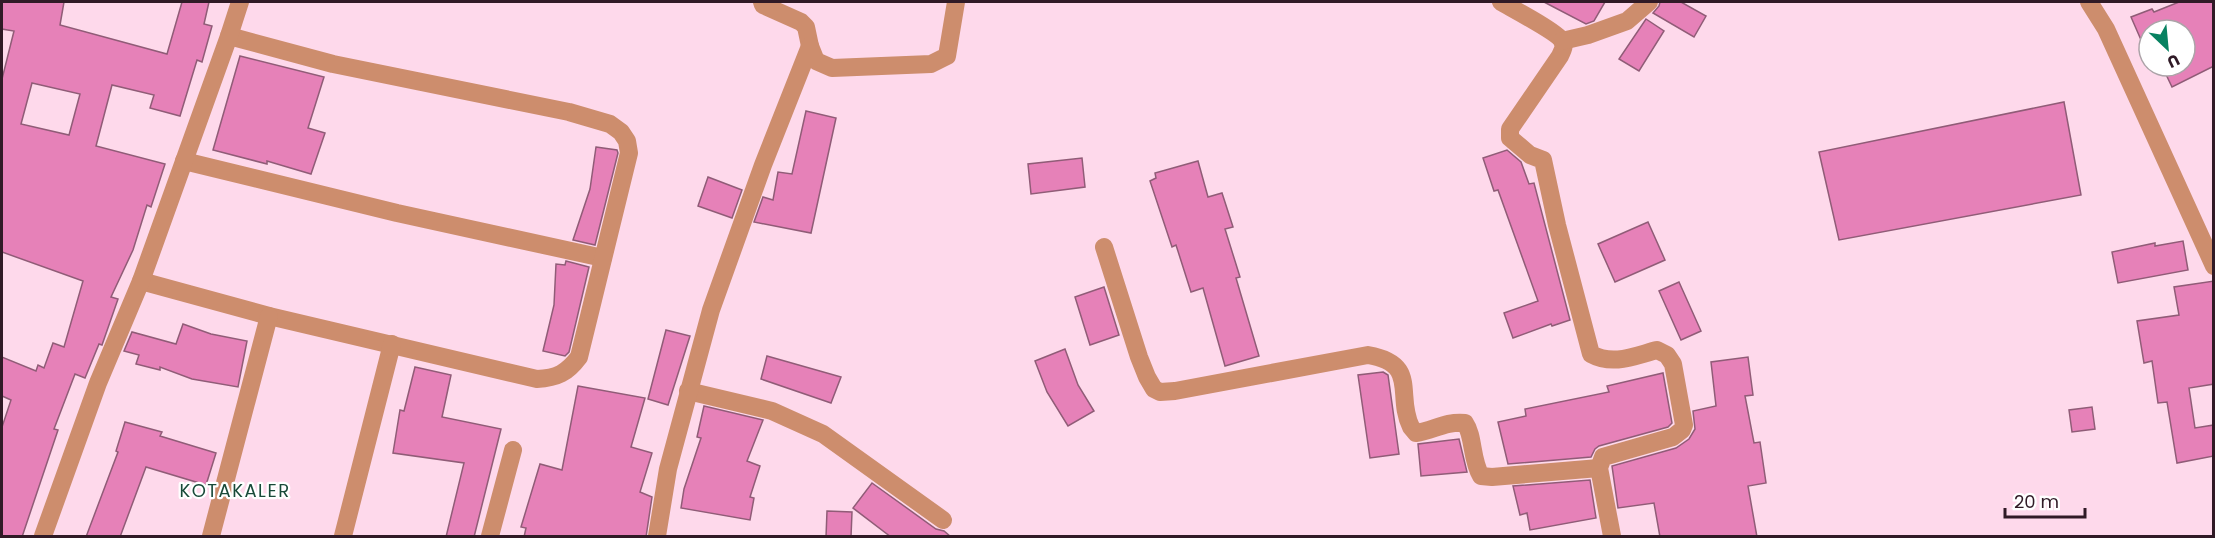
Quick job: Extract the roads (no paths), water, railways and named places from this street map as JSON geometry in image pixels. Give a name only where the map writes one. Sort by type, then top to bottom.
[{"type":"street","points":[[43,537],[98,383],[141,281],[230,36],[240,2]]},
{"type":"street","points":[[762,2],[763,5],[801,22],[806,27],[816,61],[832,68],[931,64],[947,56],[956,2]]},
{"type":"street","points":[[1501,2],[1555,32],[1562,40],[1564,47],[1510,129],[1510,138],[1530,155],[1543,160],[1557,225],[1591,354],[1602,360],[1614,361],[1658,350],[1667,355],[1673,364],[1684,424],[1682,430],[1673,437],[1603,457],[1599,468],[1612,537]]},
{"type":"street","points":[[1562,40],[1597,33],[1627,21],[1649,2]]},
{"type":"street","points":[[2089,2],[2106,29],[2214,266]]},
{"type":"street","points":[[141,281],[269,316],[537,379],[556,377],[569,371],[579,357],[629,153],[627,141],[621,132],[610,124],[569,112],[333,64],[230,36]]},
{"type":"street","points":[[657,537],[668,469],[711,310],[763,165],[810,46]]},
{"type":"street","points":[[184,161],[397,213],[603,258]]},
{"type":"street","points":[[1104,248],[1139,357],[1154,389],[1160,392],[1175,392],[1358,357],[1375,356],[1393,362],[1403,380],[1409,423],[1416,433],[1455,422],[1465,423],[1469,429],[1476,468],[1481,476],[1599,468]]},
{"type":"street","points":[[211,537],[269,316]]},
{"type":"street","points":[[343,537],[392,345]]},
{"type":"street","points":[[688,391],[772,411],[824,434],[943,519]]},
{"type":"street","points":[[490,537],[513,450]]},
{"type":"district","name":"KOTAKALER","points":[[235,491]]}]
